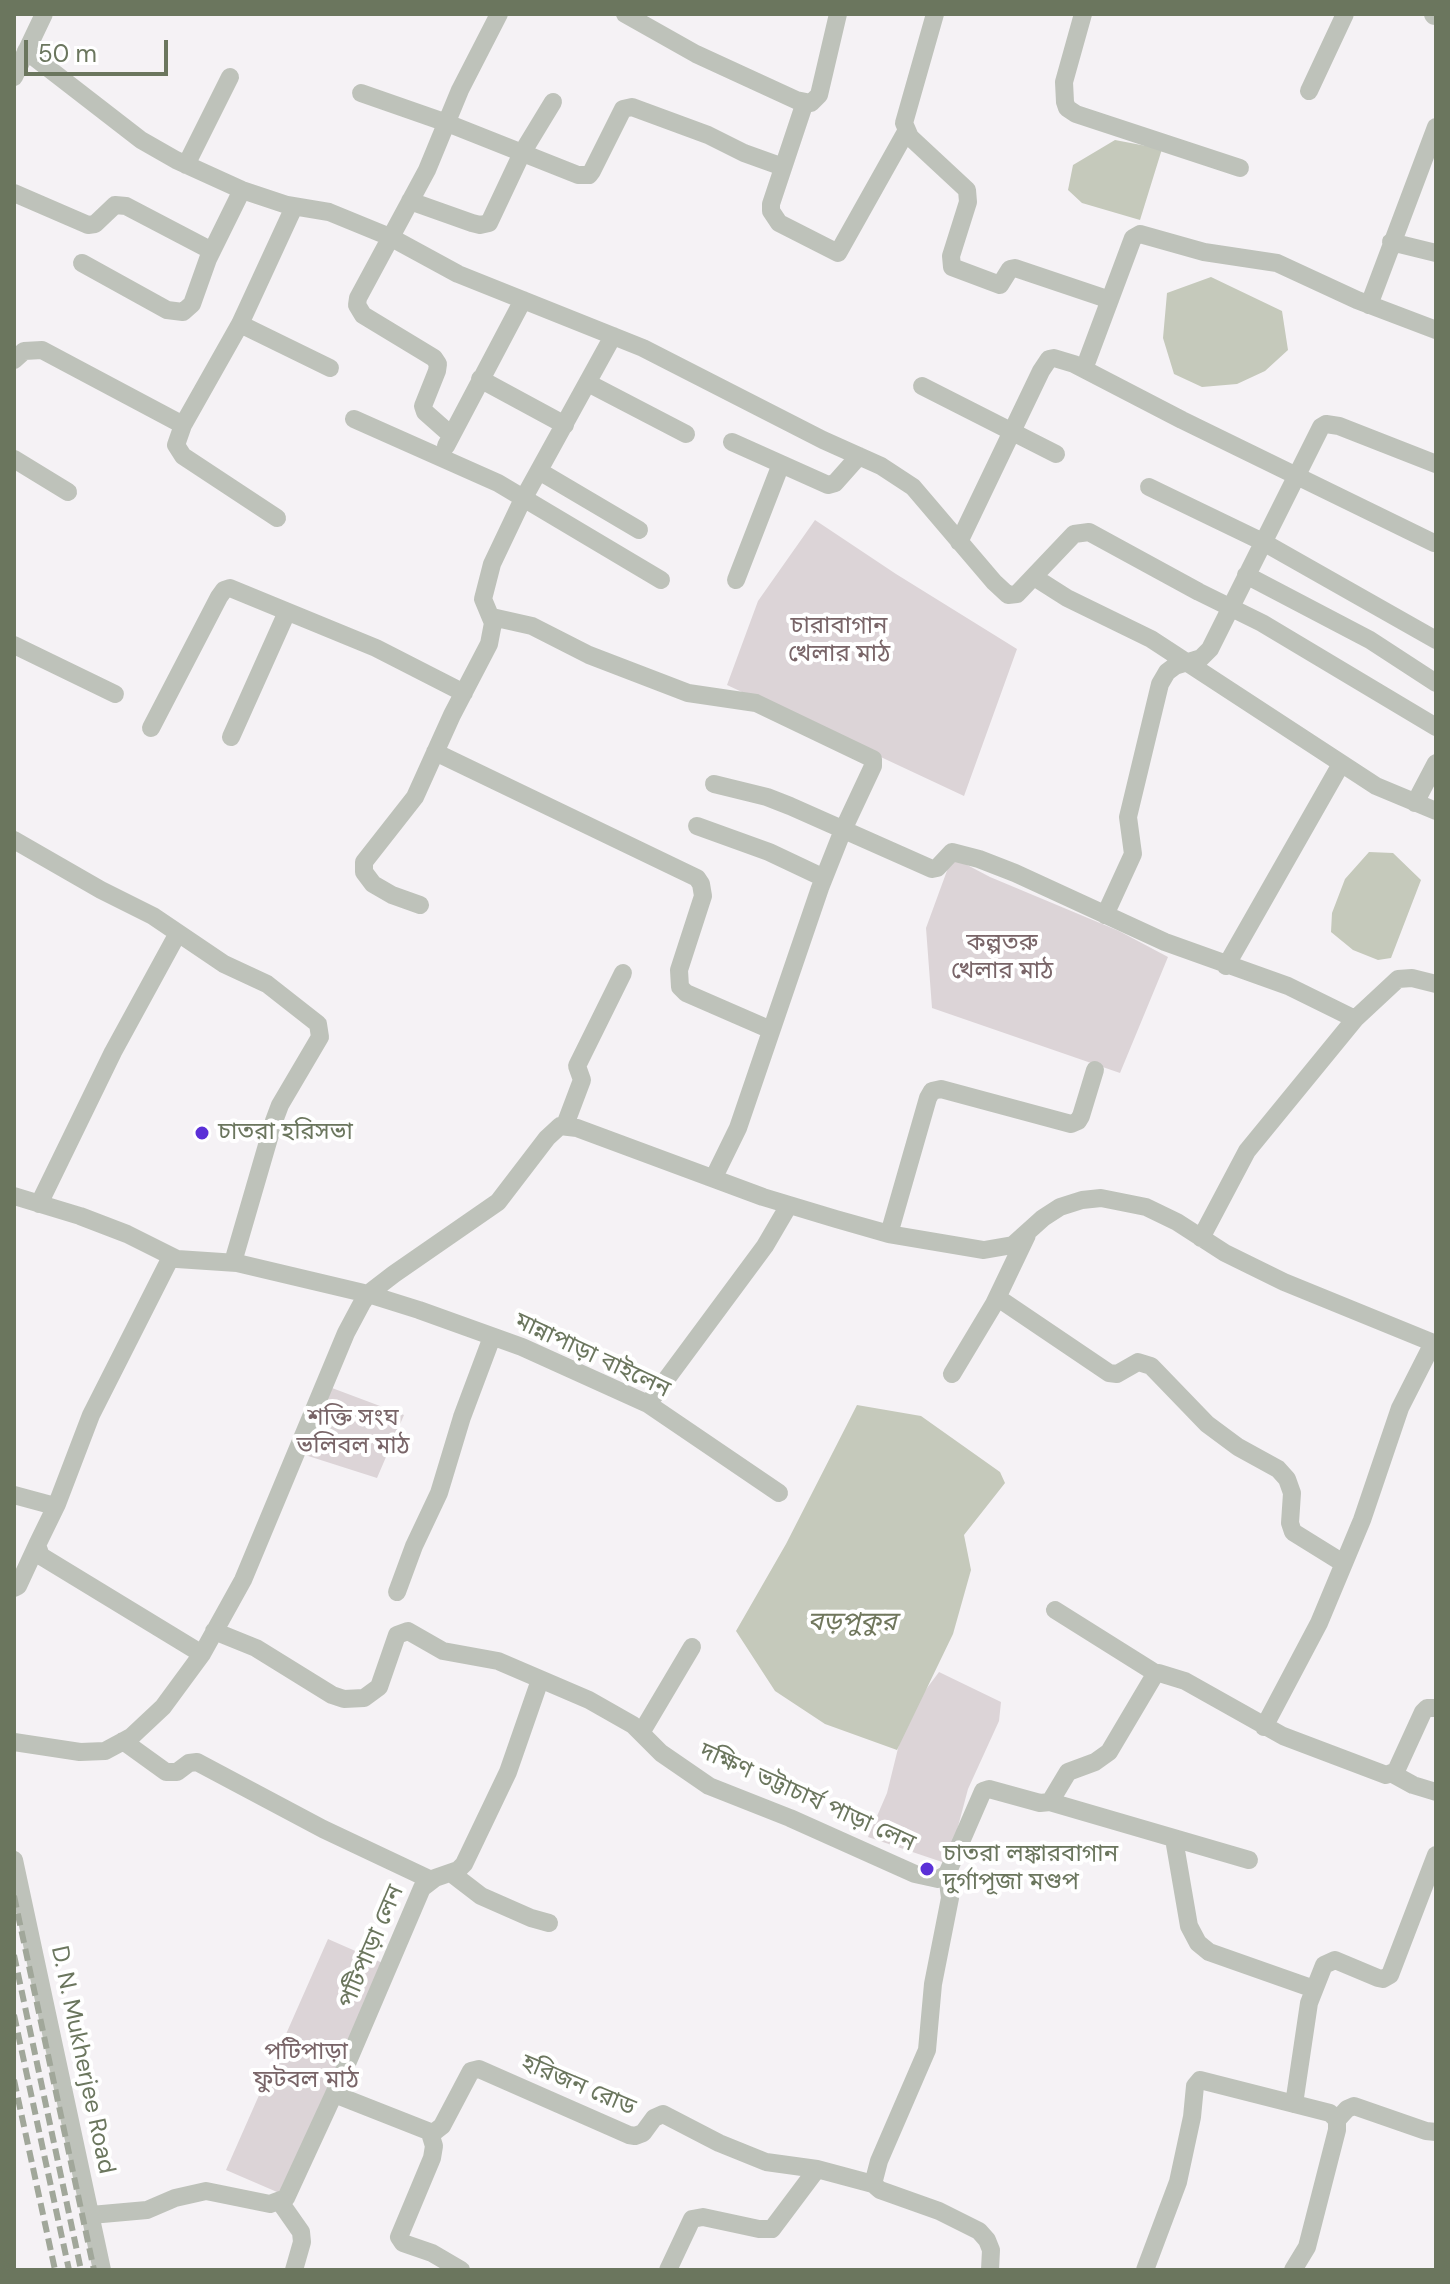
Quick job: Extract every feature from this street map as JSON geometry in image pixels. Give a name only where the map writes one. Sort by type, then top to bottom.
[{"type":"street","points":[[451,435],[425,412],[423,406],[437,371],[438,364],[434,358],[363,315],[359,310],[358,298],[427,170],[475,57],[499,14]]},
{"type":"street","points":[[625,14],[696,54],[805,102],[814,102],[819,95],[838,14]]},
{"type":"street","points":[[805,102],[771,204],[779,223],[838,253],[907,130],[905,113],[935,14]]},
{"type":"street","points":[[1083,14],[1064,82],[1067,108],[1076,114],[1240,168]]},
{"type":"street","points":[[1309,91],[1345,14]]},
{"type":"street","points":[[14,77],[39,16]]},
{"type":"street","points":[[26,51],[141,140],[186,165],[242,190],[294,207],[329,212],[390,237],[458,274],[613,336],[881,466],[913,487],[1008,595],[1017,594],[1074,534],[1086,531],[1262,623],[1436,727]]},
{"type":"street","points":[[186,165],[230,77]]},
{"type":"street","points":[[361,93],[578,175],[589,175],[623,109],[632,107],[783,167]]},
{"type":"street","points":[[410,201],[485,225],[493,219],[522,153],[553,102]]},
{"type":"street","points":[[1369,305],[1436,127]]},
{"type":"street","points":[[907,130],[967,190],[968,202],[951,256],[952,267],[1000,285],[1010,269],[1015,268],[1110,300]]},
{"type":"street","points":[[82,263],[167,310],[183,312],[192,304],[212,251],[242,190]]},
{"type":"street","points":[[14,193],[88,225],[95,224],[115,205],[126,206],[212,251]]},
{"type":"street","points":[[277,518],[183,456],[176,445],[183,425],[240,324],[294,207]]},
{"type":"street","points":[[1084,369],[1133,238],[1140,234],[1204,252],[1277,263],[1369,305],[1436,330]]},
{"type":"street","points":[[1391,242],[1436,253]]},
{"type":"street","points":[[439,458],[523,300]]},
{"type":"street","points":[[240,324],[330,368]]},
{"type":"street","points":[[420,905],[373,884],[362,867],[415,797],[489,644],[492,617],[483,599],[483,590],[496,553],[613,336]]},
{"type":"street","points":[[14,360],[24,351],[42,350],[183,425]]},
{"type":"street","points":[[959,542],[1049,359],[1084,369],[1435,544]]},
{"type":"street","points":[[480,379],[565,425]]},
{"type":"street","points":[[588,383],[686,434]]},
{"type":"street","points":[[922,386],[1056,454]]},
{"type":"street","points":[[354,419],[498,483],[661,580]]},
{"type":"street","points":[[1105,915],[1133,854],[1128,817],[1160,684],[1170,669],[1205,656],[1321,427],[1326,424],[1339,426],[1436,464]]},
{"type":"street","points":[[732,442],[831,485],[859,456]]},
{"type":"street","points":[[14,459],[68,492]]},
{"type":"street","points":[[736,580],[781,464]]},
{"type":"street","points":[[539,471],[639,530]]},
{"type":"street","points":[[1149,487],[1263,542],[1436,640]]},
{"type":"street","points":[[1246,575],[1370,640],[1436,683]]},
{"type":"street","points":[[1034,577],[1059,593],[1143,634],[1392,794],[1436,811]]},
{"type":"street","points":[[151,728],[224,590],[237,589],[376,648],[464,693]]},
{"type":"street","points":[[231,737],[287,612]]},
{"type":"street","points":[[492,617],[532,626],[589,655],[688,693],[756,703],[871,757],[873,766],[824,878],[738,1128],[714,1177]]},
{"type":"street","points":[[14,645],[115,694]]},
{"type":"street","points":[[435,752],[697,878],[703,896],[679,970],[680,987],[686,993],[771,1030]]},
{"type":"street","points":[[1415,803],[1436,763]]},
{"type":"street","points":[[1226,966],[1341,764]]},
{"type":"street","points":[[714,784],[767,797],[932,869],[937,868],[952,852],[962,852],[1226,966],[1288,986],[1355,1019]]},
{"type":"street","points":[[697,826],[769,852],[824,878]]},
{"type":"street","points":[[14,840],[153,916],[224,964],[282,993],[318,1024],[321,1031],[311,1054],[280,1105],[274,1121],[233,1262]]},
{"type":"street","points":[[39,1204],[113,1052],[178,933]]},
{"type":"street","points":[[565,1125],[582,1080],[577,1067],[623,973]]},
{"type":"street","points":[[1201,1238],[1247,1151],[1355,1019],[1398,979],[1412,978],[1436,984]]},
{"type":"street","points":[[889,1234],[932,1091],[941,1089],[1071,1124],[1081,1116],[1095,1070]]},
{"type":"street","points":[[14,1742],[93,1753],[123,1741],[148,1723],[163,1707],[202,1654],[243,1580],[346,1333],[368,1294],[498,1202],[547,1138],[565,1125],[789,1205],[889,1234],[994,1250],[1013,1245],[1060,1207],[1082,1200],[1101,1198],[1146,1207],[1309,1294],[1434,1343],[1400,1408],[1369,1499],[1319,1623],[1264,1727]]},
{"type":"street","points":[[14,1196],[80,1216],[139,1239],[171,1257],[91,1415],[57,1504],[18,1586],[14,1588]]},
{"type":"street","points":[[648,1404],[756,1259],[789,1205]]},
{"type":"street","points":[[952,1374],[998,1298],[1030,1229]]},
{"type":"street","name":"মান্নাপাড়া বাইলেন","points":[[171,1257],[190,1261],[233,1262],[368,1294],[522,1347],[648,1404],[779,1493]]},
{"type":"street","points":[[998,1298],[1109,1373],[1117,1374],[1138,1362],[1151,1366],[1207,1424],[1238,1447],[1281,1471],[1292,1493],[1290,1523],[1293,1532],[1343,1563]]},
{"type":"street","points":[[397,1592],[414,1546],[434,1507],[462,1417],[492,1337]]},
{"type":"street","points":[[14,1495],[57,1504]]},
{"type":"street","points":[[37,1545],[41,1556],[202,1654]]},
{"type":"street","points":[[1055,1610],[1157,1674]]},
{"type":"street","name":"দক্ষিণ ভট্টাচার্য পাড়া লেন","points":[[214,1631],[256,1648],[332,1695],[344,1699],[364,1698],[379,1687],[401,1631],[414,1633],[443,1651],[498,1661],[610,1711],[641,1733],[661,1753],[709,1786],[915,1874],[938,1879],[947,1874]]},
{"type":"street","points":[[641,1733],[692,1647]]},
{"type":"street","points":[[1050,1802],[1068,1772],[1095,1762],[1109,1752],[1157,1674],[1162,1672],[1185,1681],[1264,1727],[1436,1792]]},
{"type":"street","points":[[540,1680],[508,1772],[464,1864],[451,1873],[481,1896],[549,1923]]},
{"type":"street","points":[[1393,1774],[1423,1712],[1427,1708],[1436,1708]]},
{"type":"street","points":[[123,1741],[166,1772],[177,1772],[189,1763],[197,1762],[323,1829],[431,1880]]},
{"type":"street","points":[[873,2184],[879,2161],[927,2050],[933,1984],[950,1898],[947,1874],[983,1791],[989,1789],[1040,1803],[1050,1802],[1249,1860]]},
{"type":"street","points":[[1174,1839],[1189,1926],[1198,1943],[1209,1952],[1314,1989]]},
{"type":"street","points":[[1294,2104],[1309,2003],[1324,1965],[1330,1960],[1378,1978],[1390,1975],[1436,1855]]},
{"type":"street","name":"D. N. Mukherjee Road","points":[[14,1860],[102,2270]]},
{"type":"street","name":"পটিপাড়া লেন","points":[[280,2202],[286,2198],[334,2094],[419,1894],[431,1880],[451,1873]]},
{"type":"street","name":"হরিজন রোড","points":[[430,2133],[440,2130],[471,2071],[479,2069],[629,2135],[643,2133],[654,2118],[663,2114],[719,2143],[766,2162],[817,2169],[873,2184],[886,2193],[939,2211],[979,2231],[987,2240],[991,2266]]},
{"type":"street","points":[[1145,2270],[1178,2182],[1198,2080],[1330,2113],[1337,2120]]},
{"type":"street","points":[[334,2094],[430,2133],[434,2146],[432,2158],[399,2237],[403,2243],[432,2253],[461,2270]]},
{"type":"street","points":[[1293,2270],[1307,2247],[1337,2120],[1347,2109],[1354,2106],[1436,2132]]},
{"type":"street","points":[[668,2270],[692,2219],[703,2217],[772,2229],[817,2169]]},
{"type":"street","points":[[91,2215],[147,2210],[175,2198],[206,2191],[253,2202],[280,2202],[302,2236],[294,2270]]},
{"type":"green space","name":"চারাবাগান খেলার মাঠ","points":[[815,520],[1017,649],[964,796],[727,685],[758,601]]},
{"type":"green space","name":"কল্পতরু খেলার মাঠ","points":[[952,857],[990,877],[1119,931],[1168,957],[1120,1073],[932,1008],[926,928]]},
{"type":"green space","name":"শক্তি সংঘ ভলিবল মাঠ","points":[[324,1385],[404,1415],[377,1478],[305,1455]]},
{"type":"green space","points":[[939,1672],[1001,1702],[999,1721],[968,1789],[948,1864],[868,1837],[887,1793],[906,1716]]},
{"type":"green space","name":"পটিপাড়া ফুটবল মাঠ","points":[[328,1939],[385,1964],[284,2195],[226,2170]]},
{"type":"water","points":[[1115,140],[1162,149],[1140,220],[1082,203],[1068,190],[1073,165]]},
{"type":"water","points":[[1211,277],[1282,311],[1288,350],[1265,371],[1237,384],[1202,387],[1174,374],[1163,338],[1167,293]]},
{"type":"water","points":[[1369,852],[1393,853],[1421,880],[1391,958],[1378,960],[1353,950],[1331,932],[1332,913],[1345,879]]},
{"type":"water","name":"বড়পুকুর","points":[[857,1405],[921,1416],[1000,1472],[1005,1483],[964,1535],[971,1570],[953,1634],[897,1750],[825,1724],[775,1691],[736,1631],[786,1544]]},
{"type":"railway","points":[[14,1896],[94,2270]]},
{"type":"railway","points":[[14,1955],[81,2270]]},
{"type":"railway","points":[[14,2015],[69,2270]]},
{"type":"railway","points":[[14,2080],[55,2270]]},
{"type":"place","name":"চাতরা হরিসভা","points":[[202,1133]]},
{"type":"place","name":"চাতরা লঙ্কারবাগান দুর্গাপূজা মণ্ডপ","points":[[927,1869]]}]
